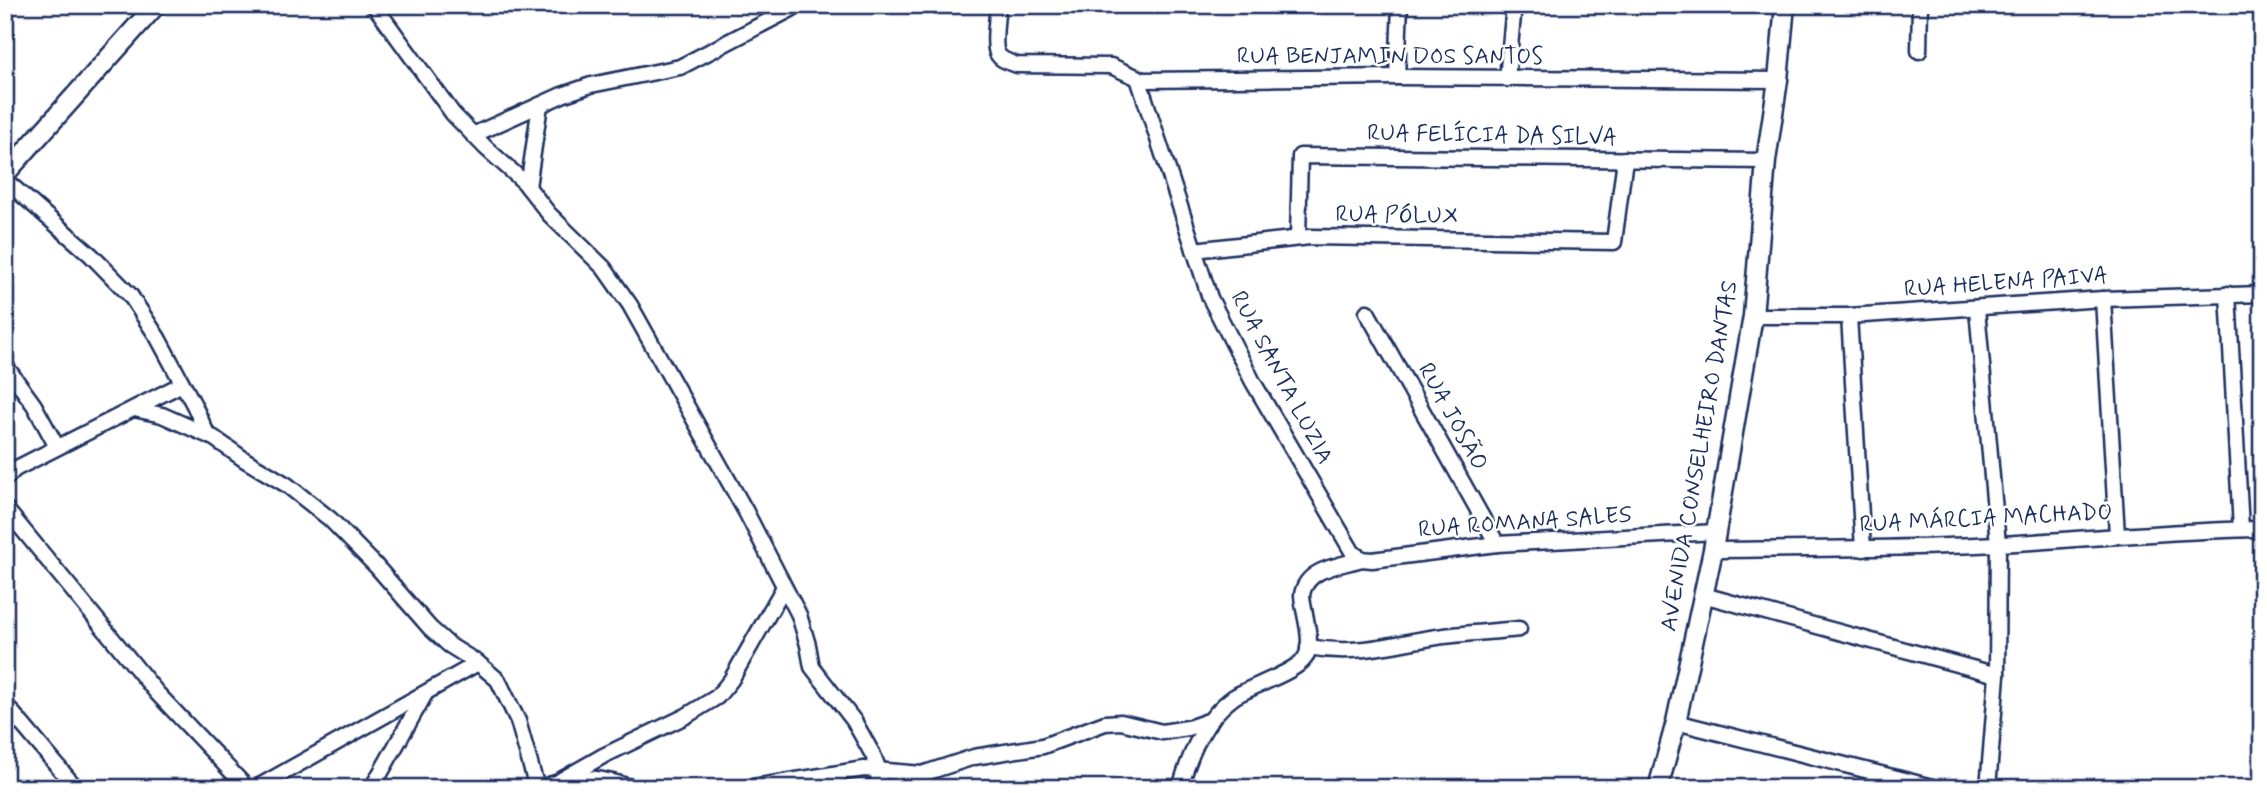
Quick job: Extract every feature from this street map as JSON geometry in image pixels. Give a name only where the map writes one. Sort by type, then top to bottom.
[{"type":"street","points":[[5,174],[156,5]]},
{"type":"street","points":[[374,5],[453,114],[528,187],[549,214],[604,268],[630,305],[785,587],[799,615],[812,667],[854,721],[878,769],[876,788]]},
{"type":"street","points":[[473,135],[591,85],[680,67],[799,5]]},
{"type":"street","name":"RUA BENJAMIN DOS SANTOS","points":[[998,5],[996,46],[997,54],[1005,61],[1017,65],[1111,66],[1138,78],[1156,81],[1397,76],[1779,80]]},
{"type":"street","points":[[1397,76],[1400,5]]},
{"type":"street","points":[[1507,79],[1514,5]]},
{"type":"street","name":"AVENIDA CONSELHEIRO DANTAS","points":[[1658,788],[1715,541],[1752,316],[1766,161],[1779,80],[1785,5]]},
{"type":"street","points":[[1919,51],[1920,5]]},
{"type":"street","name":"RUA SANTA LUZIA","points":[[1138,78],[1210,298],[1226,333],[1346,543],[1353,553],[1362,559]]},
{"type":"street","points":[[528,187],[540,105]]},
{"type":"street","name":"RUA FELÍCIA DA SILVA","points":[[1298,238],[1300,156],[1766,161]]},
{"type":"street","name":"RUA PÓLUX","points":[[1194,250],[1298,238],[1614,242],[1625,159]]},
{"type":"street","points":[[5,180],[91,254],[130,295],[182,383],[207,434]]},
{"type":"street","points":[[2228,294],[2241,529]]},
{"type":"street","name":"RUA HELENA PAIVA","points":[[1752,316],[1849,316],[2103,299],[2262,294]]},
{"type":"street","points":[[2103,299],[2117,535]]},
{"type":"street","points":[[1977,309],[1998,544],[1997,675],[1988,788]]},
{"type":"street","name":"RUA JOSÃO","points":[[1367,312],[1497,544]]},
{"type":"street","points":[[1849,316],[1863,549]]},
{"type":"street","points":[[5,365],[34,405],[57,447]]},
{"type":"street","points":[[5,479],[15,469],[182,383]]},
{"type":"street","points":[[134,409],[162,415],[207,434],[309,500],[376,566],[430,628],[498,680],[518,722],[538,788],[561,780],[717,697],[731,680],[785,587]]},
{"type":"street","points":[[5,508],[157,693],[247,788]]},
{"type":"street","name":"RUA MÁRCIA MACHADO","points":[[1715,541],[1863,549],[2262,529]]},
{"type":"street","name":"RUA ROMANA SALES","points":[[1308,647],[1303,588],[1309,578],[1319,571],[1362,559],[1497,544],[1715,541]]},
{"type":"street","points":[[1703,595],[1997,675]]},
{"type":"street","points":[[1180,788],[1197,742],[1211,720],[1233,698],[1256,684],[1299,665],[1305,659],[1308,647],[1360,651],[1438,637],[1519,629]]},
{"type":"street","points":[[256,788],[478,663]]},
{"type":"street","points":[[372,788],[425,694]]},
{"type":"street","points":[[5,704],[76,788]]},
{"type":"street","points":[[747,788],[857,770],[878,769],[922,774],[974,757],[1043,746],[1093,725],[1105,723],[1121,722],[1162,732],[1188,728],[1211,720]]},
{"type":"street","points":[[1675,722],[1936,788]]},
{"type":"street","points":[[561,780],[595,777],[634,788]]}]
